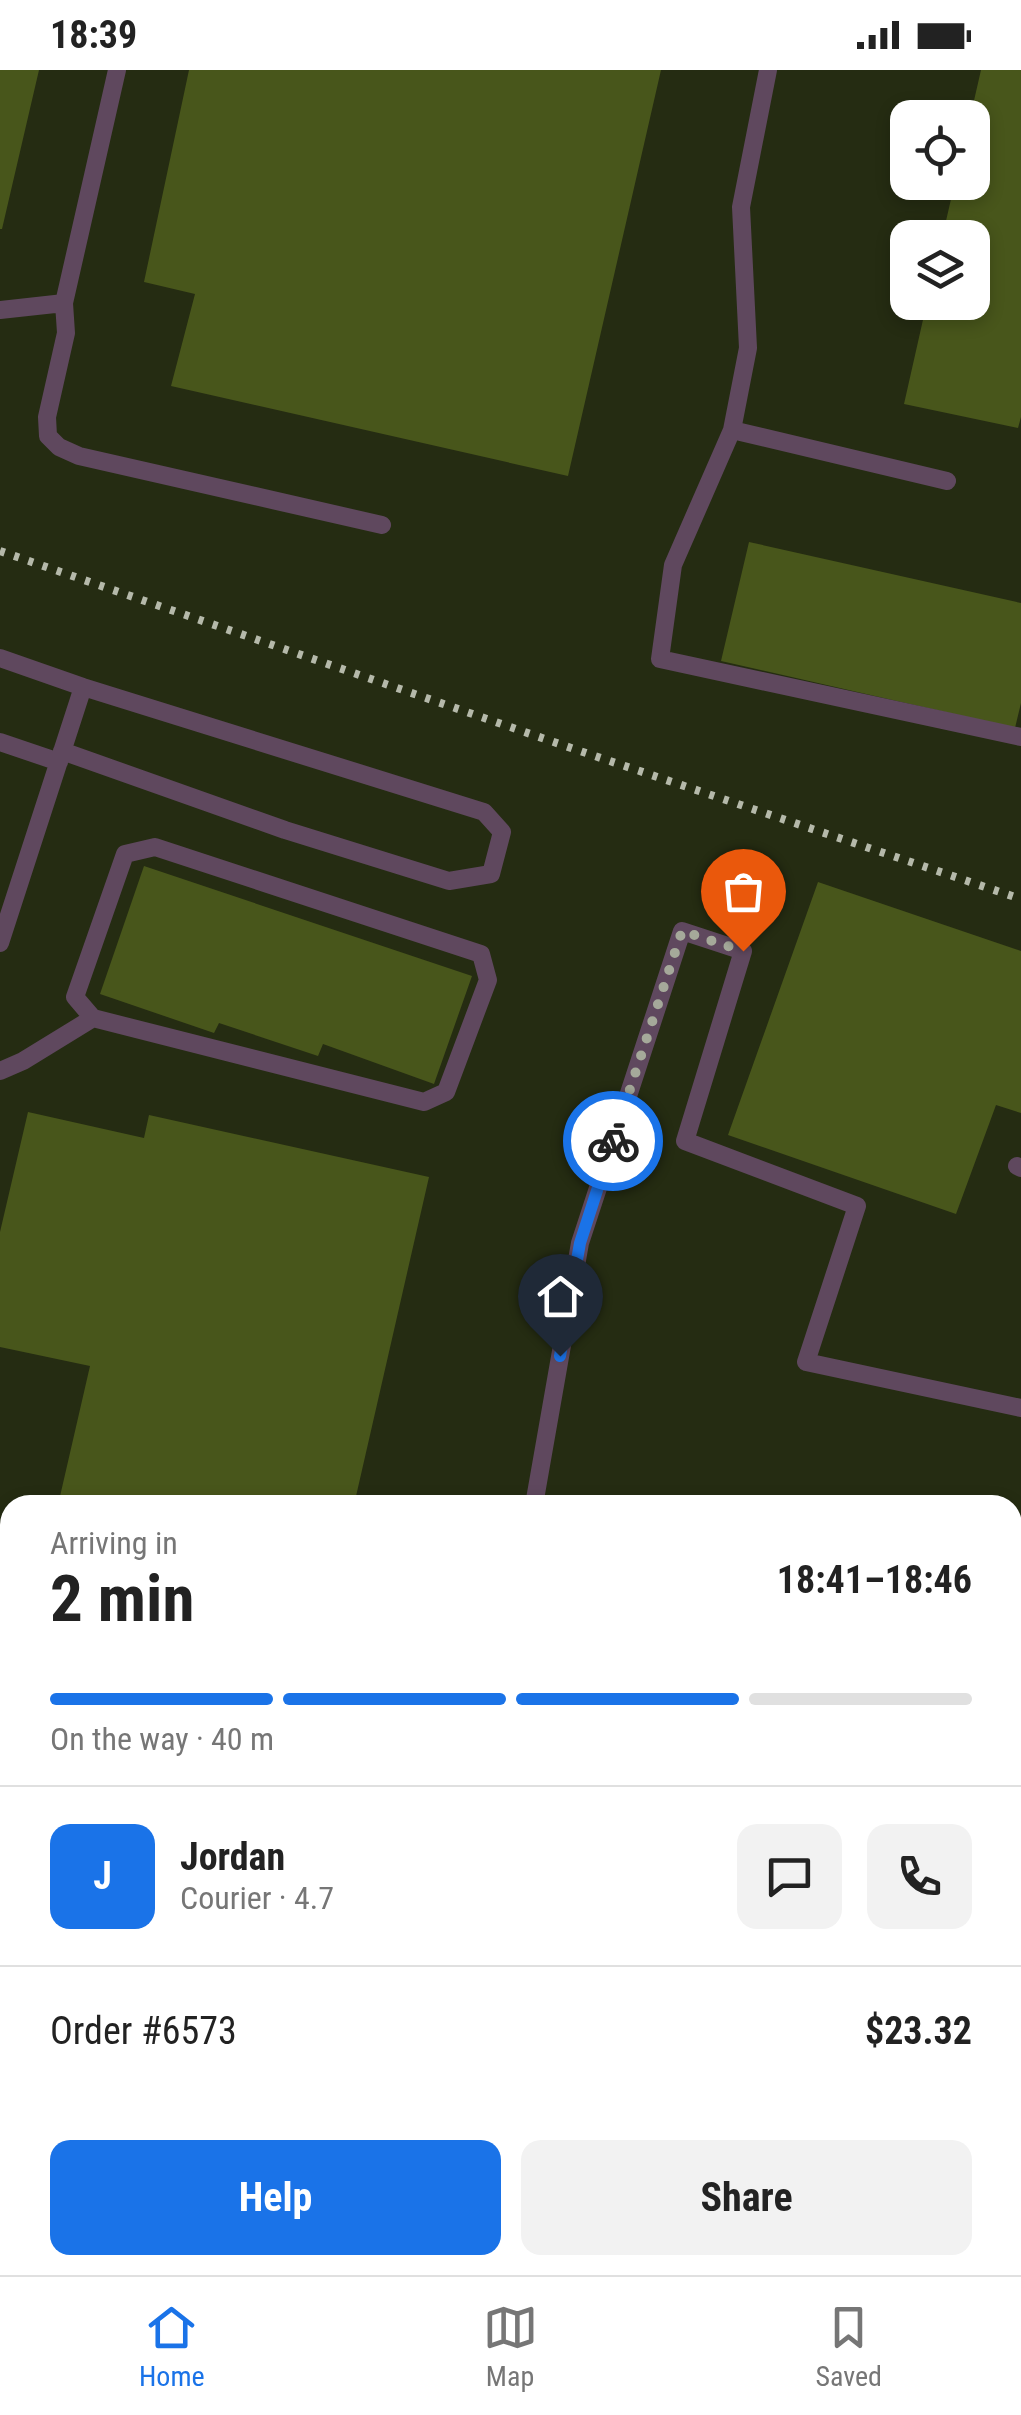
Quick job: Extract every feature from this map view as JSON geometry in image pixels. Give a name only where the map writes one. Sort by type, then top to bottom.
[{"type":"lane","points":[[118,70],[64,302],[66,333],[47,416],[48,436],[59,447],[79,456],[382,525]]},
{"type":"lane","points":[[768,70],[741,207],[748,348],[732,430],[674,565],[660,660],[1021,737]]},
{"type":"lane","points":[[0,310],[64,302]]},
{"type":"lane","points":[[732,430],[947,481]]},
{"type":"lane","points":[[0,658],[484,812],[502,832],[491,874],[449,881],[61,756],[0,742]]},
{"type":"lane","points":[[0,944],[83,687]]},
{"type":"lane","points":[[0,1071],[93,1018],[424,1102],[446,1092],[488,980],[481,954],[155,847],[125,854],[75,997],[93,1018]]},
{"type":"lane","points":[[536,1495],[580,1243],[682,931],[743,951],[685,1141],[857,1206],[806,1362],[1021,1408]]},
{"type":"shaded area","points":[[0,70],[1021,70],[1021,1495],[0,1495]]},
{"type":"building","points":[[0,70],[39,70],[2,229],[0,229]]},
{"type":"building","points":[[189,70],[661,70],[568,476],[171,386],[195,294],[144,282]]},
{"type":"building","points":[[981,70],[1021,70],[1018,428],[904,404],[923,320],[990,320],[990,220],[946,220],[951,200],[990,200],[990,100],[974,100]]},
{"type":"building","points":[[749,542],[1021,603],[1021,703],[1015,728],[721,661]]},
{"type":"building","points":[[144,866],[472,976],[434,1084],[323,1044],[318,1056],[219,1023],[214,1033],[100,994]]},
{"type":"building","points":[[818,882],[1021,951],[1021,1113],[996,1105],[956,1214],[728,1135]]},
{"type":"building","points":[[28,1112],[144,1138],[149,1115],[429,1177],[356,1495],[60,1495],[90,1366],[0,1347],[0,1232]]},
{"type":"railway","points":[[0,551],[1021,899]]},
{"type":"way so far","points":[[613,1141],[682,931],[743,951]]},
{"type":"route","points":[[560,1356],[580,1243],[613,1141]]}]
